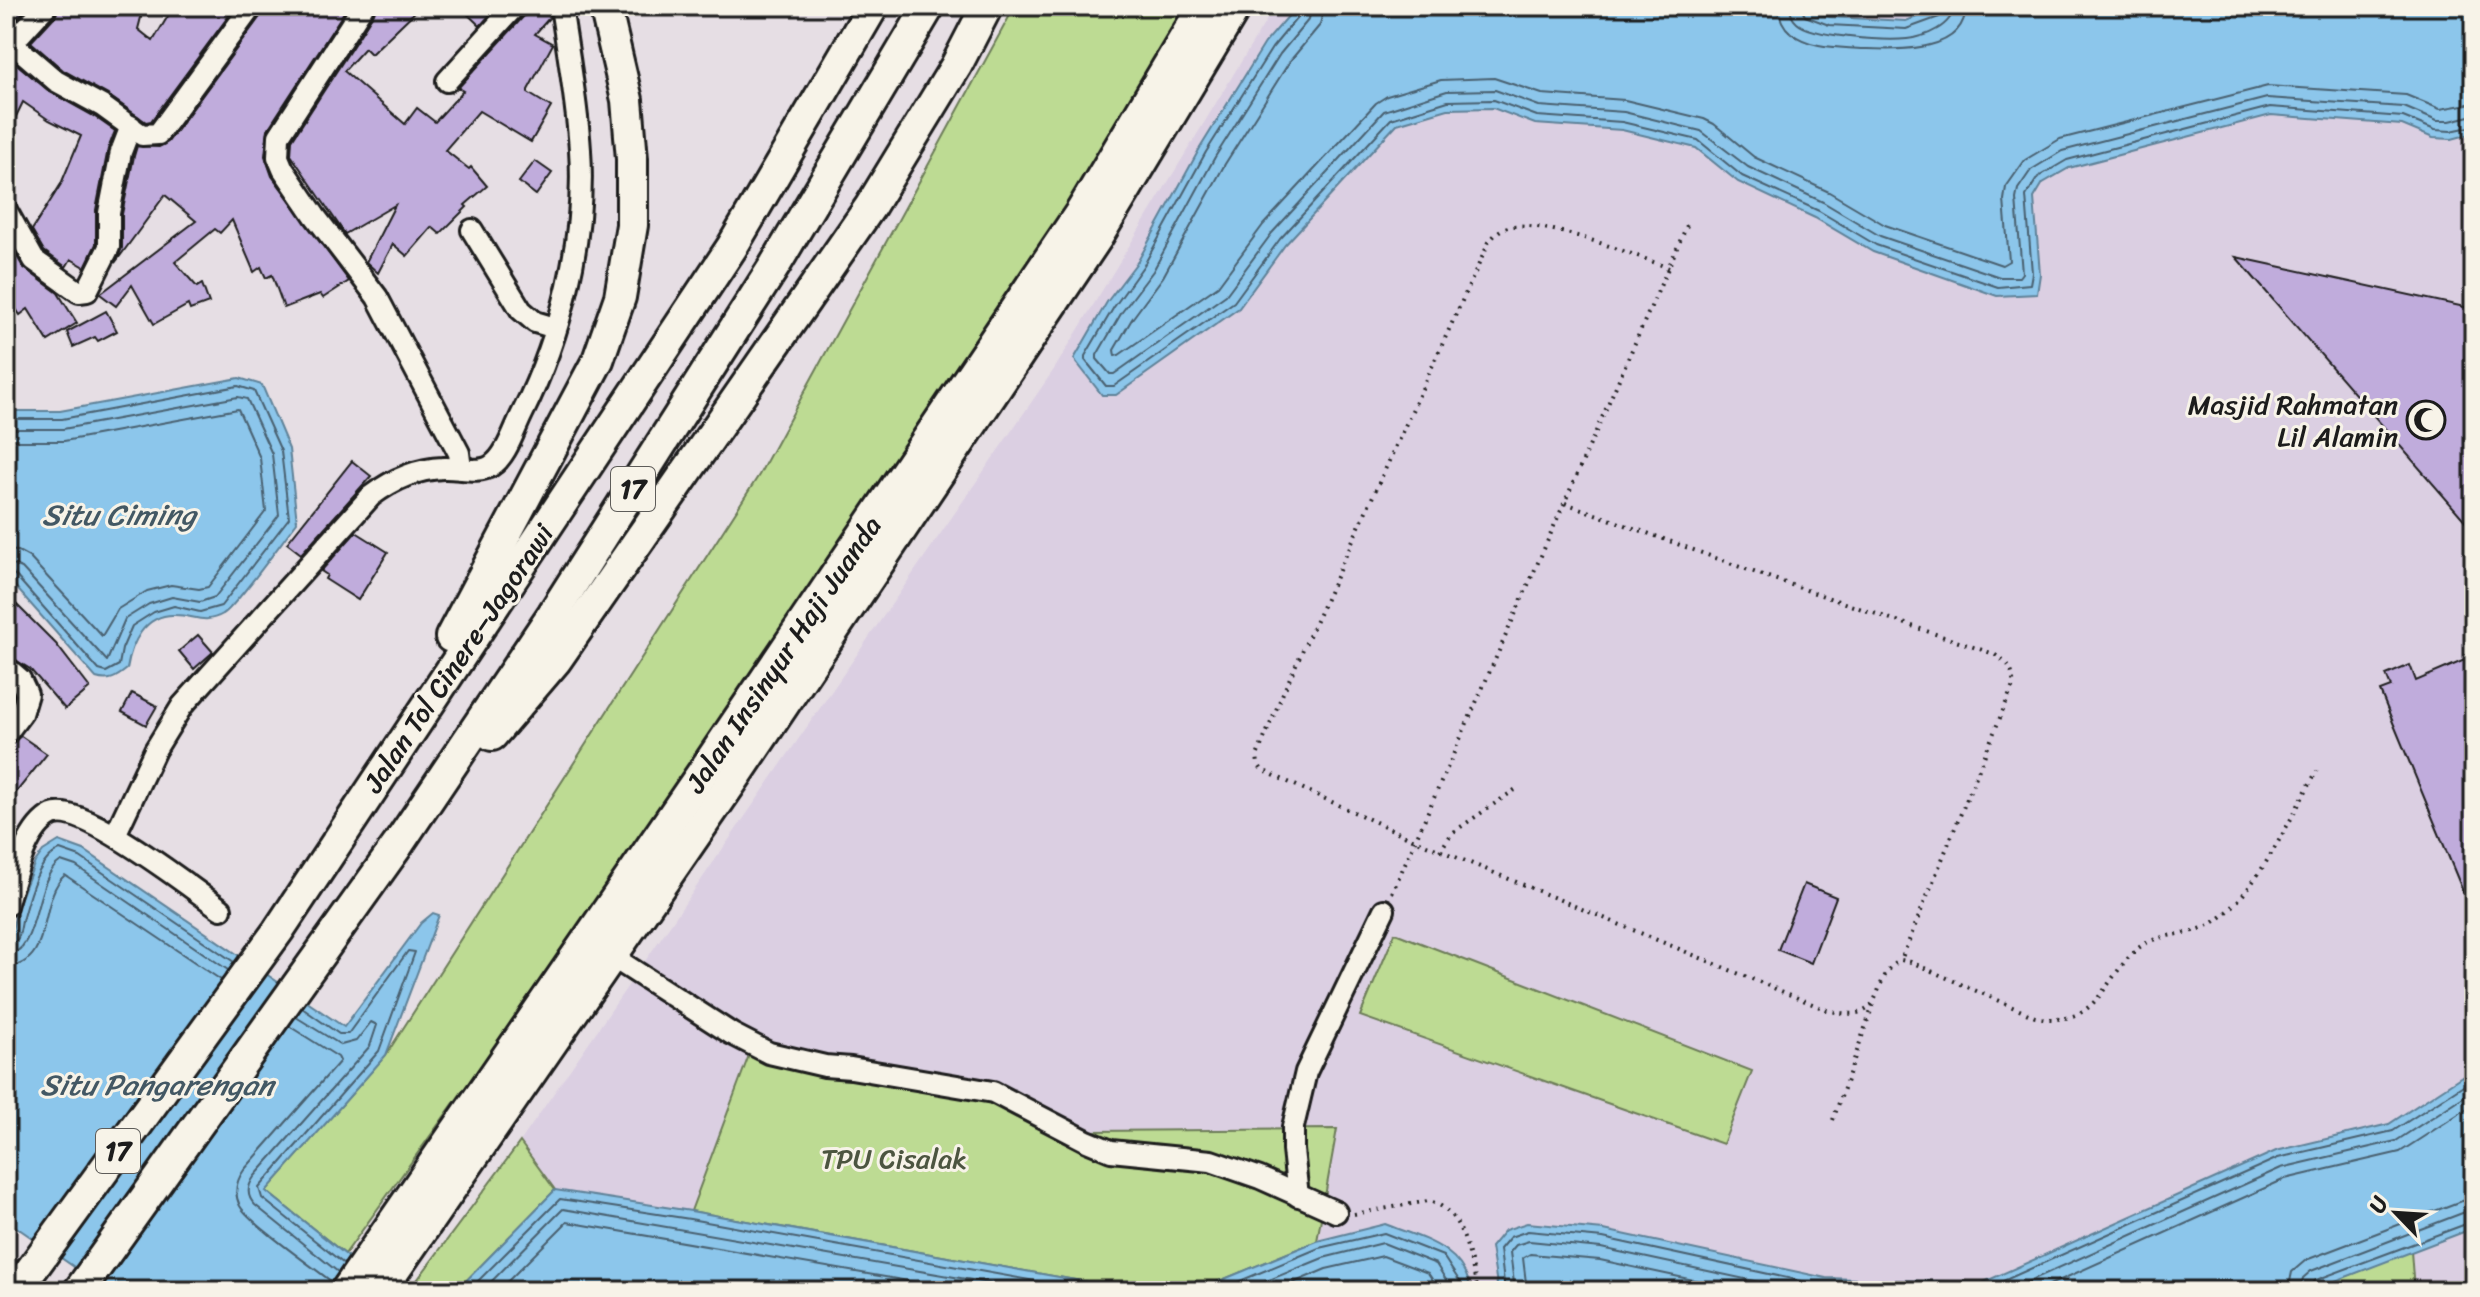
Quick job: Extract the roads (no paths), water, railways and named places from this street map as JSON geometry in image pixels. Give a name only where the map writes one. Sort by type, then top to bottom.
[{"type":"highway","points":[[372,787],[562,433],[598,360],[620,297],[632,225],[632,159],[627,100],[605,6]]},
{"type":"highway","name":"Jalan Tol Cinere–Jagorawi","points":[[16,1291],[278,931],[732,247],[873,6]]},
{"type":"highway","name":"Jalan Tol Cinere–Jagorawi","points":[[79,1291],[318,959],[553,614],[775,265],[929,6]]},
{"type":"highway","points":[[397,846],[556,660],[870,207],[956,66],[987,6]]},
{"type":"highway","name":"Jalan Insinyur Haji Juanda","points":[[346,1291],[408,1226],[611,956],[716,779],[1081,212],[1204,6]]},
{"type":"highway","name":"Jalan Insinyur Haji Juanda","points":[[380,1291],[408,1226],[716,779],[1096,239],[1236,6]]},
{"type":"street","points":[[46,6],[9,46],[56,81],[102,106],[142,135],[158,134],[248,12],[226,6]]},
{"type":"street","points":[[363,6],[279,136],[278,157],[315,216],[377,297],[459,453],[461,469]]},
{"type":"street","points":[[447,81],[515,6]]},
{"type":"street","points":[[115,835],[155,750],[182,706],[355,513],[378,491],[399,479],[432,469],[484,469],[500,458],[527,403],[555,328],[571,265],[580,189],[577,123],[561,6]]},
{"type":"street","points":[[6,210],[34,260],[79,292],[87,291],[109,247],[109,213],[121,152],[131,126]]},
{"type":"street","points":[[472,230],[521,310],[535,322],[555,328]]},
{"type":"street","points":[[6,667],[20,679],[27,694],[21,714],[6,734]]},
{"type":"street","points":[[6,906],[31,837],[53,814],[77,816],[115,835],[221,909]]},
{"type":"street","points":[[1298,1196],[1293,1127],[1306,1072],[1384,910]]},
{"type":"street","points":[[611,956],[732,1034],[769,1053],[796,1061],[993,1092],[1111,1151],[1211,1161],[1260,1178],[1336,1212]]},
{"type":"water","points":[[1297,6],[1798,6],[1830,17],[1906,21],[1945,6],[2474,6],[2474,133],[2452,139],[2433,138],[2402,125],[2271,115],[2069,168],[2043,183],[2034,198],[2040,274],[2037,294],[1997,296],[1873,252],[1815,218],[1738,182],[1696,148],[1622,130],[1535,124],[1493,108],[1448,109],[1397,124],[1285,245],[1239,308],[1116,395],[1102,395],[1074,359],[1107,302],[1138,261],[1200,148],[1265,43]]},
{"type":"water","name":"Situ Ciming","points":[[239,378],[262,385],[289,449],[297,522],[249,586],[223,614],[210,619],[175,615],[155,620],[141,632],[127,669],[112,678],[96,678],[6,576],[6,411],[60,411]]},
{"type":"water","name":"Situ Pangarengan","points":[[59,841],[84,850],[344,1027],[421,923],[433,913],[439,915],[386,1055],[266,1191],[391,1291],[109,1291],[6,1220],[6,954],[18,905],[35,862],[43,851]]},
{"type":"water","points":[[2474,1068],[2474,1228],[2309,1291],[1498,1291],[1491,1247],[1505,1230],[1527,1223],[1604,1230],[1826,1278],[1982,1283],[2276,1151],[2389,1124]]},
{"type":"water","points":[[555,1190],[691,1211],[1137,1291],[456,1291]]},
{"type":"water","points":[[1385,1224],[1439,1246],[1450,1254],[1467,1276],[1471,1291],[1195,1291],[1317,1241]]},
{"type":"place","name":"Masjid Rahmatan Lil Alamin","points":[[2426,420]]},
{"type":"park label","name":"TPU Cisalak","points":[[894,1158]]}]
